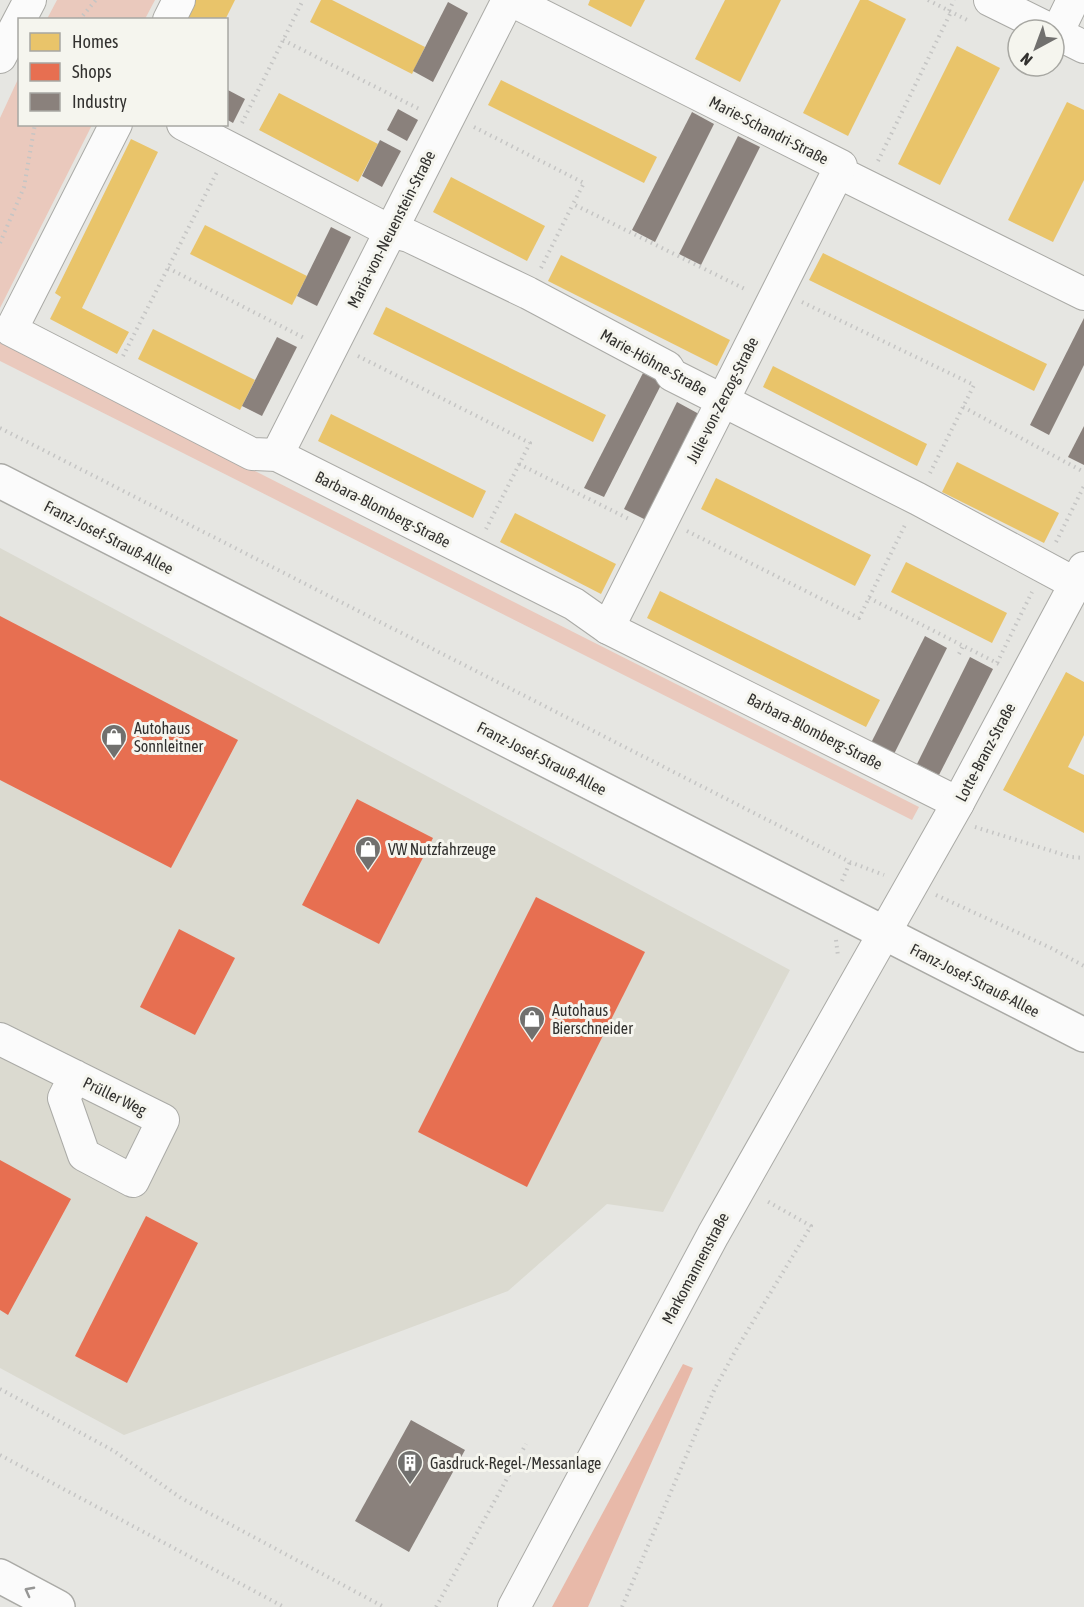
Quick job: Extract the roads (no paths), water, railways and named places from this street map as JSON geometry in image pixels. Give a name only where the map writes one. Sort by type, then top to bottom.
[{"type":"main road","name":"Franz-Josef-Strauß-Allee","points":[[0,481],[1084,1035]]},
{"type":"main road","points":[[0,1576],[58,1607]]},
{"type":"street","points":[[19,18],[30,0]]},
{"type":"street","points":[[171,18],[179,0]]},
{"type":"street","points":[[990,0],[1026,18]]},
{"type":"street","points":[[1062,18],[1073,0]]},
{"type":"street","name":"Maria-von-Neuenstein-Straße","points":[[277,455],[506,1]]},
{"type":"street","name":"Marie-Schandri-Straße","points":[[506,1],[841,166],[838,172],[1084,294]]},
{"type":"street","points":[[3,43],[18,19]]},
{"type":"street","points":[[1066,38],[1084,47]]},
{"type":"street","name":"Barbara-Blomberg-Straße","points":[[115,126],[11,330],[252,454],[277,455],[574,604],[608,628],[953,811]]},
{"type":"street","name":"Marie-Höhne-Straße","points":[[187,126],[390,231],[409,236],[528,293],[667,367],[672,375],[918,498],[1043,567],[1080,576]]},
{"type":"street","name":"Julie-von-Zerzog-Straße","points":[[608,628],[838,172]]},
{"type":"street","name":"Lotte-Branz-Straße","points":[[883,933],[953,811],[1080,576]]},
{"type":"street","name":"Markomannenstraße","points":[[514,1607],[740,1186],[883,933]]},
{"type":"street","name":"Prüller Weg","points":[[0,1039],[75,1076]]},
{"type":"place","name":"Autohaus Sonnleitner","points":[[114,760]]},
{"type":"place","name":"VW Nutzfahrzeuge","points":[[368,872]]},
{"type":"place","name":"Autohaus Bierschneider","points":[[532,1042]]},
{"type":"place","name":"Gasdruck-Regel-/Messanlage","points":[[410,1486]]}]
